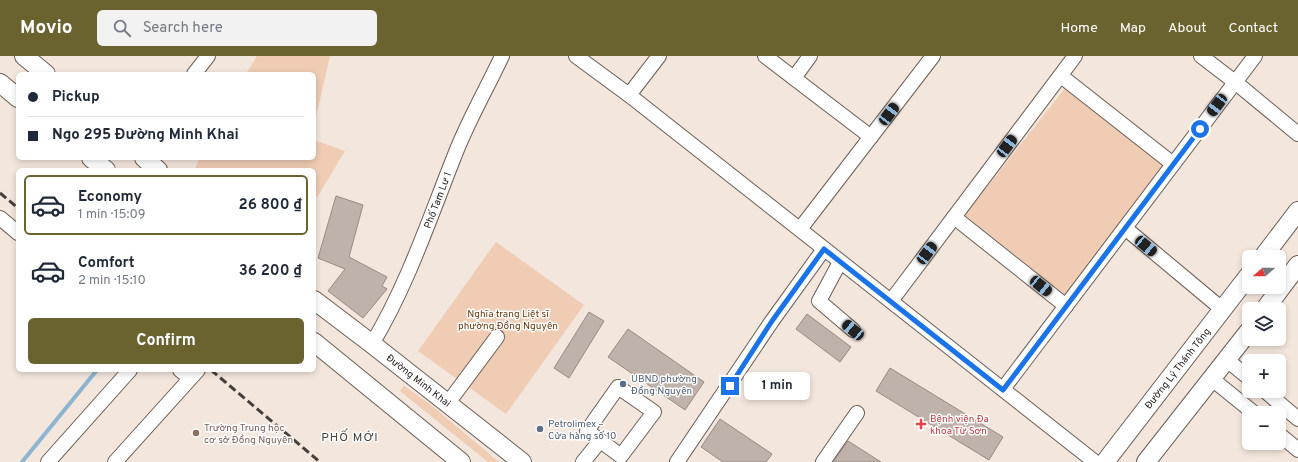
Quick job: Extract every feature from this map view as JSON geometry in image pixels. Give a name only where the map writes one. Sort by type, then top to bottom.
[{"type":"main road","points":[[24,56],[44,72]]},
{"type":"main road","points":[[0,83],[16,96]]},
{"type":"main road","points":[[94,160],[104,168]]},
{"type":"main road","points":[[146,160],[156,168]]},
{"type":"main road","points":[[1268,250],[1298,211]]},
{"type":"main road","points":[[1270,302],[1298,265]]},
{"type":"main road","name":"Đường Lý Thánh Tông","points":[[1104,462],[1242,284]]},
{"type":"main road","name":"Đường Minh Khai","points":[[316,302],[522,462]]},
{"type":"main road","points":[[1146,462],[1242,340]]},
{"type":"main road","points":[[316,344],[461,462]]},
{"type":"street","points":[[196,72],[208,56]]},
{"type":"street","name":"Phố Tam Lư 1","points":[[372,344],[388,315],[421,242],[457,150],[502,56]]},
{"type":"street","points":[[576,56],[629,95],[1095,462]]},
{"type":"street","points":[[629,95],[659,56]]},
{"type":"street","points":[[765,56],[871,137]]},
{"type":"street","points":[[794,78],[810,56]]},
{"type":"street","points":[[800,230],[933,56]]},
{"type":"street","points":[[891,301],[1076,56]]},
{"type":"street","points":[[1201,56],[1298,134]]},
{"type":"street","points":[[1003,390],[1255,56]]},
{"type":"street","points":[[1061,76],[1173,164]]},
{"type":"street","points":[[954,217],[1066,306]]},
{"type":"street","points":[[0,218],[16,230]]},
{"type":"street","points":[[1125,228],[1222,309]]},
{"type":"street","points":[[677,462],[772,321],[824,249]]},
{"type":"street","points":[[840,262],[819,301],[853,330]]},
{"type":"street","points":[[448,403],[498,337]]},
{"type":"street","points":[[1227,360],[1242,372]]},
{"type":"street","points":[[48,462],[128,372]]},
{"type":"street","points":[[115,462],[189,373]]},
{"type":"street","points":[[1212,379],[1245,406]]},
{"type":"street","points":[[618,387],[654,412],[622,456],[600,441],[588,431],[618,387]]},
{"type":"street","points":[[1273,398],[1298,419]]},
{"type":"street","points":[[823,462],[857,413]]},
{"type":"street","points":[[1286,440],[1298,450]]},
{"type":"street","points":[[583,462],[600,441]]},
{"type":"green space","points":[[257,56],[330,56],[316,116],[316,72],[247,72]]},
{"type":"green space","points":[[1066,87],[1166,168],[1065,295],[965,215]]},
{"type":"green space","points":[[316,141],[345,151],[316,199],[316,168],[196,168],[198,160],[316,160]]},
{"type":"green space","name":"Nghĩa trang Liệt sĩ phường Đồng Nguyên","points":[[496,242],[584,305],[506,414],[418,351]]},
{"type":"green space","points":[[404,386],[431,405],[499,462],[488,462],[400,391]]},
{"type":"building","points":[[336,196],[363,205],[349,257],[387,277],[382,286],[387,289],[363,318],[328,291],[345,269],[318,258]]},
{"type":"building","points":[[589,312],[604,321],[569,378],[554,368]]},
{"type":"building","points":[[807,314],[851,347],[840,362],[796,329]]},
{"type":"building","points":[[628,329],[704,382],[685,410],[608,357]]},
{"type":"building","points":[[890,368],[1003,437],[989,460],[876,391]]},
{"type":"building","points":[[720,419],[772,454],[766,462],[723,462],[701,447]]},
{"type":"building","points":[[848,441],[881,462],[833,462]]},
{"type":"waterway","points":[[22,462],[95,372]]},
{"type":"railway","points":[[0,193],[16,206]]},
{"type":"railway","points":[[213,372],[320,462]]},
{"type":"place","name":"UBND phường Đồng Nguyên","points":[[623,384]]},
{"type":"place","name":"Bệnh viện Đa khoa Từ Sơn","points":[[921,424]]},
{"type":"place","name":"Petrolimex – Cửa hàng số 10","points":[[540,429]]},
{"type":"place","name":"Trường Trung học cơ sở Đồng Nguyên","points":[[196,433]]},
{"type":"district","name":"PHỐ MỚI","points":[[350,437]]},
{"type":"route","points":[[730,386],[772,321],[824,249],[1003,390],[1200,129]]}]
